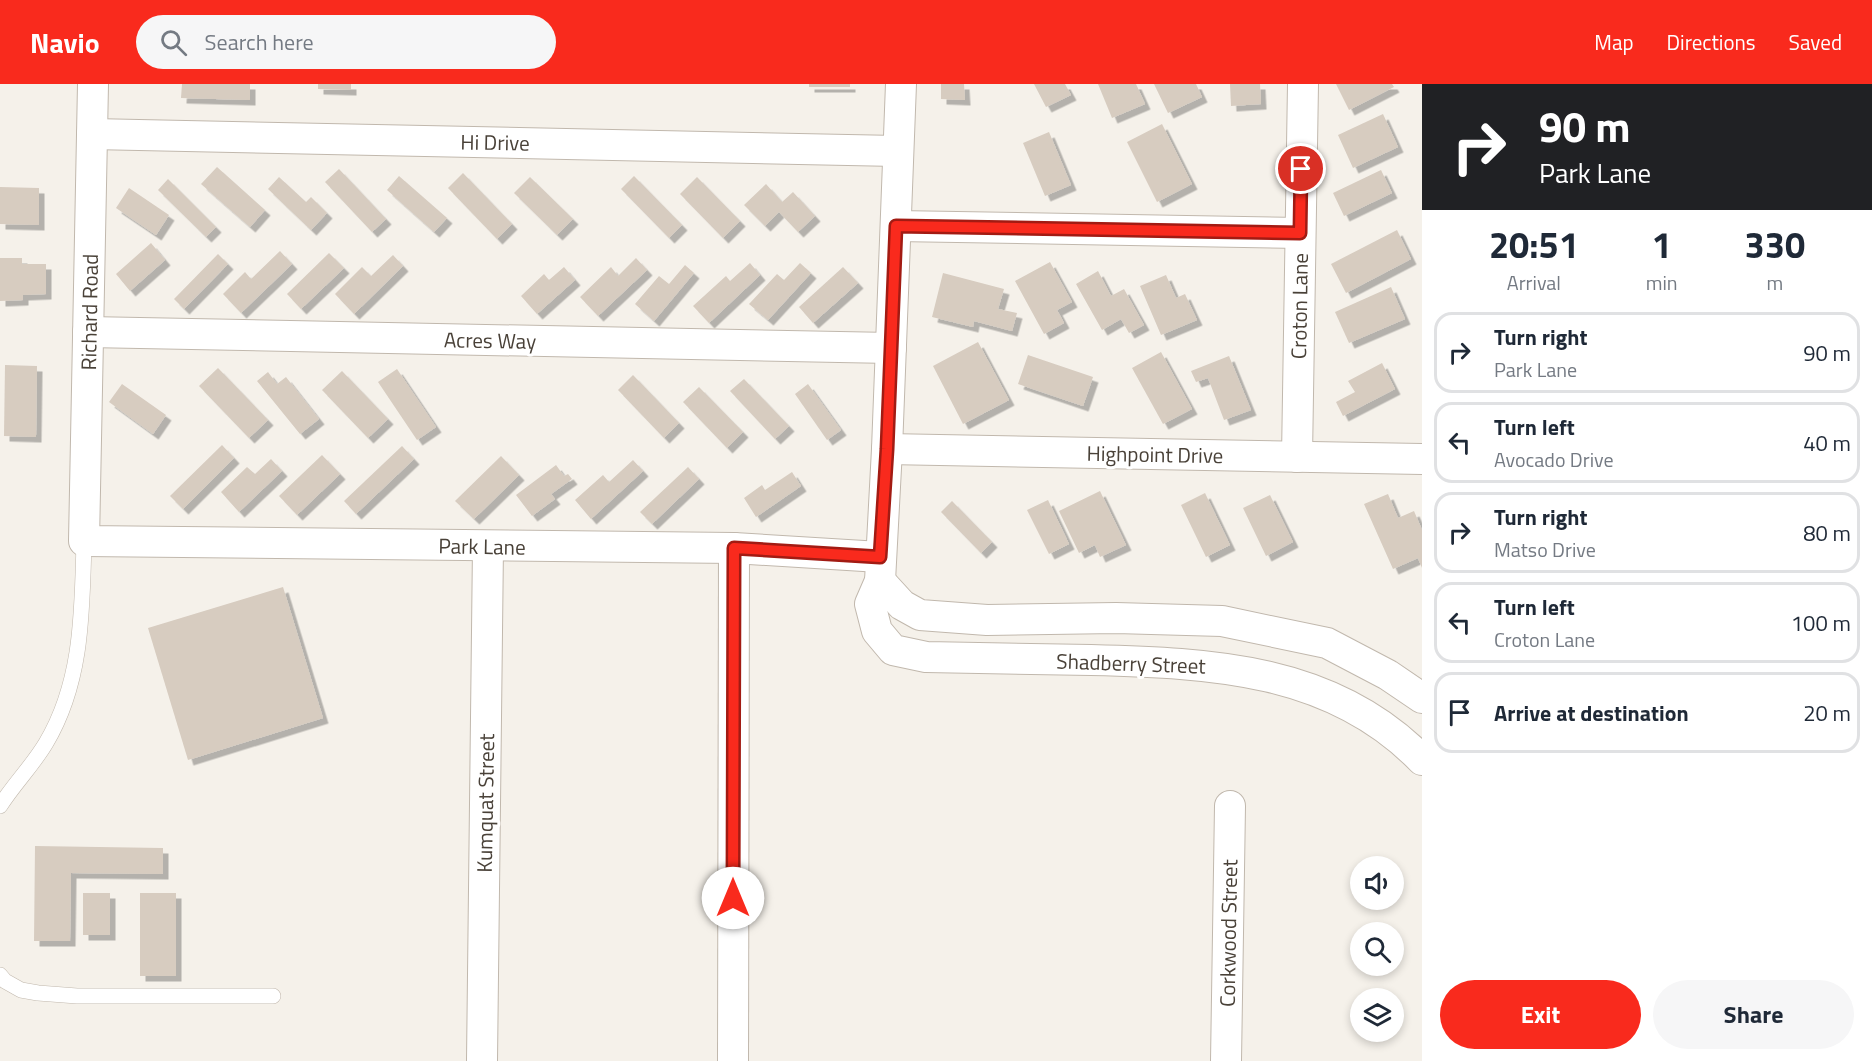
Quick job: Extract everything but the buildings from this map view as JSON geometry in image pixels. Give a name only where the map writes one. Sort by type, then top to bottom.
[{"type":"street","name":"Richard Road","points":[[84,541],[93,84]]},
{"type":"street","points":[[880,569],[887,449],[901,84]]},
{"type":"street","name":"Croton Lane","points":[[1297,457],[1302,84]]},
{"type":"street","name":"Hi Drive","points":[[92,134],[897,151]]},
{"type":"street","points":[[896,226],[1300,233]]},
{"type":"street","name":"Acres Way","points":[[88,332],[891,348]]},
{"type":"street","name":"Highpoint Drive","points":[[887,449],[1422,459]]},
{"type":"street","name":"Park Lane","points":[[84,541],[734,548],[880,569]]},
{"type":"street","name":"Kumquat Street","points":[[483,1061],[488,546]]},
{"type":"street","points":[[733,1061],[734,548]]},
{"type":"street","name":"Shadberry Street","points":[[880,569],[902,605],[920,615],[987,620],[1116,618],[1222,621],[1326,642],[1388,675],[1422,698]]},
{"type":"street","name":"Shadberry Street","points":[[880,569],[870,604],[878,631],[893,651],[926,657],[1130,661],[1239,669],[1275,677],[1341,702],[1378,722],[1422,760]]},
{"type":"street","name":"Corkwood Street","points":[[1226,1061],[1230,806]]},
{"type":"lane","points":[[0,806],[46,742],[67,695],[76,664],[81,623],[84,541]]},
{"type":"lane","points":[[0,975],[5,981],[21,990],[38,993],[77,996],[273,996]]},
{"type":"route","points":[[733,898],[734,548],[880,557],[896,226],[1300,233],[1301,169]]}]
